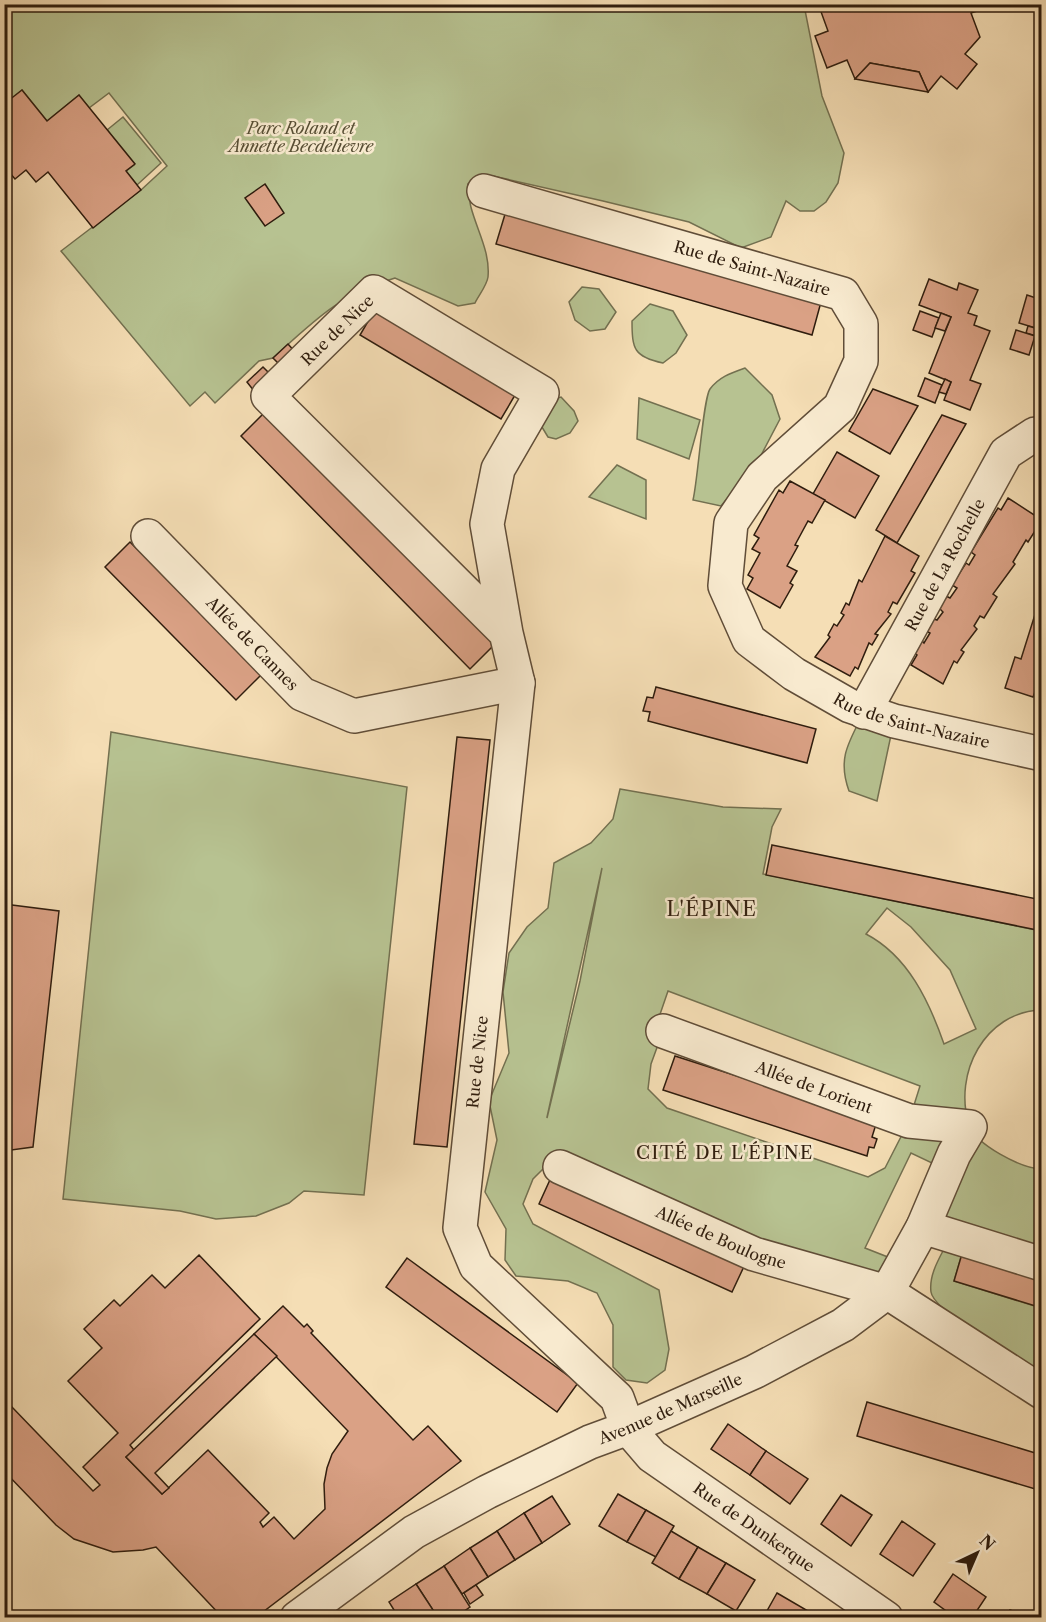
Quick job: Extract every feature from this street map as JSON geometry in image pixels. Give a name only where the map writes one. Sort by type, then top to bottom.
[{"type":"street","name":"Rue de Saint-Nazaire","points":[[484,191],[843,294],[861,324],[861,361],[840,407],[762,477],[731,523],[725,586],[750,640],[794,674],[864,712],[1041,754]]},
{"type":"street","name":"Rue de Nice","points":[[506,633],[268,396],[374,292],[542,393],[498,469],[487,524],[506,633],[518,683],[459,1228],[476,1266],[616,1398],[628,1428]]},
{"type":"street","name":"Rue de La Rochelle","points":[[864,712],[1006,453],[1035,434],[1041,434]]},
{"type":"street","name":"Allée de Cannes","points":[[148,536],[302,694],[354,716],[518,683]]},
{"type":"street","name":"Allée de Lorient","points":[[663,1031],[909,1121],[970,1127]]},
{"type":"street","name":"Avenue de Marseille","points":[[297,1617],[414,1532],[497,1487],[591,1442],[754,1372],[843,1325],[887,1292],[923,1227],[954,1154],[970,1127]]},
{"type":"street","name":"Allée de Boulogne","points":[[560,1167],[754,1254],[887,1292],[1041,1392]]},
{"type":"street","points":[[923,1227],[1041,1264]]},
{"type":"street","name":"Rue de Dunkerque","points":[[628,1428],[652,1456],[886,1617]]},
{"type":"green space","name":"Parc Roland et Annette Becdelièvre","points":[[5,5],[804,5],[822,96],[844,153],[838,183],[826,202],[814,211],[800,211],[786,201],[771,237],[741,248],[689,222],[603,201],[493,176],[468,184],[471,208],[488,265],[485,287],[475,303],[458,306],[395,278],[376,284],[343,300],[329,310],[273,358],[259,361],[215,403],[205,392],[190,406],[61,251],[141,190],[167,166],[109,93],[89,108],[79,95],[47,121],[22,90],[5,104],[5,24],[9,20],[5,14]]},
{"type":"green space","points":[[123,117],[161,163],[137,185],[126,171],[134,165],[107,130]]},
{"type":"green space","points":[[582,287],[599,289],[616,312],[605,329],[590,331],[575,320],[569,302]]},
{"type":"green space","points":[[650,304],[673,311],[687,335],[676,353],[663,363],[646,358],[634,345],[632,321]]},
{"type":"green space","points":[[745,368],[772,395],[780,419],[758,461],[721,506],[693,500],[707,396],[710,389],[721,378]]},
{"type":"green space","points":[[561,397],[574,411],[578,421],[570,433],[556,439],[548,437],[534,414],[546,401]]},
{"type":"green space","points":[[639,398],[700,420],[689,459],[637,439]]},
{"type":"green space","points":[[617,465],[646,480],[646,519],[589,497]]},
{"type":"green space","points":[[864,712],[894,721],[877,801],[849,791],[844,769],[846,750]]},
{"type":"green space","points":[[111,732],[407,787],[364,1195],[304,1191],[289,1203],[256,1216],[216,1219],[180,1211],[63,1199]]},
{"type":"green space","points":[[620,789],[723,807],[781,809],[772,827],[763,874],[1041,931],[1041,1010],[1021,1013],[1004,1022],[989,1034],[978,1049],[970,1066],[965,1105],[969,1125],[980,1140],[1011,1160],[1041,1169],[1041,1264],[923,1227],[947,1170],[911,1153],[865,1248],[903,1263],[887,1292],[547,1165],[533,1179],[523,1204],[533,1224],[659,1290],[669,1349],[665,1370],[647,1383],[626,1380],[613,1367],[613,1325],[597,1293],[568,1281],[516,1276],[505,1260],[506,1229],[485,1192],[497,1140],[489,1101],[509,1053],[503,992],[509,953],[527,927],[548,908],[554,863],[591,843],[613,819]],"holes":[[[602,868],[580,981],[547,1118]],[[887,908],[911,927],[950,970],[976,1029],[944,1044],[924,996],[915,981],[894,954],[866,934]],[[668,991],[920,1086],[909,1121],[885,1168],[868,1177],[667,1108],[648,1089],[651,1064],[663,1031],[656,1026]]]},
{"type":"green space","points":[[964,1247],[954,1281],[1041,1308],[1041,1374],[980,1336],[936,1301],[931,1292],[931,1281],[941,1254],[944,1249]]},
{"type":"building","points":[[824,4],[984,4],[986,8],[971,13],[980,37],[965,54],[977,64],[957,89],[941,76],[928,92],[919,72],[870,63],[855,79],[847,60],[827,68],[815,36],[828,31],[820,9]]},
{"type":"building","points":[[870,63],[919,72],[928,92],[855,79]]},
{"type":"building","points":[[22,90],[47,121],[79,95],[135,164],[126,171],[141,190],[93,228],[48,172],[36,182],[26,170],[15,179],[4,166],[4,104]]},
{"type":"building","points":[[265,184],[284,213],[265,226],[245,198]]},
{"type":"building","points":[[506,211],[821,302],[812,335],[496,244]]},
{"type":"building","points":[[929,279],[957,290],[959,283],[978,290],[968,313],[977,316],[974,325],[990,331],[970,380],[981,384],[970,410],[944,400],[951,382],[929,373],[951,317],[919,305]]},
{"type":"building","points":[[1027,295],[1042,300],[1042,330],[1019,323]]},
{"type":"building","points":[[377,306],[518,390],[501,419],[360,335]]},
{"type":"building","points":[[920,311],[939,318],[932,337],[913,330]]},
{"type":"building","points":[[941,313],[951,317],[945,331],[935,328]]},
{"type":"building","points":[[1028,326],[1042,330],[1040,337],[1026,333]]},
{"type":"building","points":[[1016,330],[1035,336],[1029,355],[1010,349]]},
{"type":"building","points":[[1042,332],[1042,355],[1035,354]]},
{"type":"building","points":[[288,344],[296,353],[281,366],[273,358]]},
{"type":"building","points":[[263,367],[271,375],[254,391],[247,382]]},
{"type":"building","points":[[925,378],[942,385],[935,403],[918,396]]},
{"type":"building","points":[[945,379],[951,382],[946,394],[939,392]]},
{"type":"building","points":[[873,389],[918,406],[890,454],[849,431]]},
{"type":"building","points":[[265,412],[494,645],[470,669],[241,436]]},
{"type":"building","points":[[942,415],[966,424],[897,543],[876,530]]},
{"type":"building","points":[[837,452],[879,476],[855,518],[813,494]]},
{"type":"building","points":[[790,481],[825,500],[812,523],[808,521],[795,545],[798,546],[787,566],[797,571],[790,583],[793,585],[780,608],[747,589],[753,578],[748,575],[760,553],[752,549],[759,538],[754,535],[779,490],[783,493]]},
{"type":"building","points":[[1008,498],[1042,520],[1028,542],[1026,540],[1013,562],[1015,564],[993,594],[997,597],[984,618],[980,616],[974,626],[977,629],[961,650],[964,652],[957,663],[954,661],[943,684],[911,665],[917,655],[913,652],[921,640],[924,643],[930,633],[926,631],[934,619],[937,620],[943,612],[939,608],[946,596],[950,598],[957,588],[952,585],[966,563],[969,565],[975,555],[971,552],[998,508],[1001,510]]},
{"type":"building","points":[[885,536],[919,556],[911,571],[915,573],[897,604],[893,602],[888,612],[891,614],[875,634],[878,635],[872,645],[869,643],[858,669],[855,667],[850,676],[815,657],[830,637],[828,635],[834,624],[837,626],[844,615],[841,613],[846,603],[849,605],[859,580],[862,582]]},
{"type":"building","points":[[130,542],[261,675],[236,700],[105,567]]},
{"type":"building","points":[[1037,608],[1042,610],[1042,673],[1033,697],[1005,688],[1015,657],[1021,659]]},
{"type":"building","points":[[656,687],[816,729],[807,763],[648,721],[650,712],[643,711],[647,697],[653,698]]},
{"type":"building","points":[[457,737],[490,740],[447,1147],[414,1144]]},
{"type":"building","points":[[772,845],[1042,900],[1042,931],[766,875]]},
{"type":"building","points":[[4,904],[59,911],[33,1147],[4,1151]]},
{"type":"building","points":[[675,1056],[877,1121],[872,1137],[877,1139],[874,1148],[869,1147],[867,1156],[663,1090]]},
{"type":"building","points":[[554,1171],[747,1260],[732,1292],[539,1204]]},
{"type":"building","points":[[964,1247],[1042,1270],[1042,1308],[954,1281]]},
{"type":"building","points":[[199,1255],[260,1319],[130,1445],[134,1450],[126,1457],[162,1494],[208,1450],[269,1513],[260,1522],[263,1527],[274,1517],[294,1539],[325,1509],[324,1484],[327,1468],[332,1454],[348,1431],[254,1334],[283,1306],[304,1327],[307,1324],[313,1331],[311,1333],[413,1440],[428,1426],[461,1461],[255,1618],[223,1618],[156,1547],[113,1552],[74,1539],[56,1525],[4,1471],[4,1410],[10,1405],[93,1491],[100,1485],[83,1467],[118,1433],[68,1381],[102,1348],[84,1329],[114,1300],[120,1306],[152,1275],[165,1288]]},
{"type":"building","points":[[407,1258],[578,1383],[557,1412],[386,1287]]},
{"type":"building","points":[[254,1334],[277,1356],[155,1473],[169,1488],[162,1494],[126,1457]]},
{"type":"building","points":[[867,1402],[1042,1455],[1042,1491],[857,1436]]},
{"type":"building","points":[[728,1424],[766,1451],[750,1475],[711,1449]]},
{"type":"building","points":[[766,1451],[808,1479],[790,1504],[750,1475]]},
{"type":"building","points":[[618,1494],[646,1510],[627,1542],[599,1526]]},
{"type":"building","points":[[841,1495],[872,1515],[851,1546],[821,1524]]},
{"type":"building","points":[[552,1496],[570,1524],[542,1543],[524,1513]]},
{"type":"building","points":[[646,1510],[674,1526],[656,1557],[627,1542]]},
{"type":"building","points":[[524,1513],[542,1543],[515,1560],[497,1531]]},
{"type":"building","points":[[902,1521],[935,1544],[913,1576],[880,1554]]},
{"type":"building","points":[[497,1531],[515,1560],[488,1577],[470,1548]]},
{"type":"building","points":[[671,1531],[698,1547],[679,1579],[652,1563]]},
{"type":"building","points":[[698,1547],[726,1563],[707,1594],[679,1579]]},
{"type":"building","points":[[470,1548],[488,1577],[462,1594],[444,1566]]},
{"type":"building","points":[[726,1563],[755,1580],[736,1611],[707,1594]]},
{"type":"building","points":[[444,1566],[470,1607],[454,1618],[438,1618],[416,1584]]},
{"type":"building","points":[[953,1574],[986,1597],[972,1618],[956,1618],[934,1602]]},
{"type":"building","points":[[416,1584],[435,1613],[427,1618],[399,1618],[389,1602]]},
{"type":"building","points":[[476,1585],[483,1595],[470,1604],[464,1593]]},
{"type":"building","points":[[777,1593],[808,1611],[804,1618],[763,1618]]},
{"type":"building","points":[[1010,1610],[1034,1618],[1008,1618]]},
{"type":"building","points":[[808,1611],[821,1618],[804,1618]]},
{"type":"district","name":"L'ÉPINE","points":[[712,909]]},
{"type":"district","name":"CITÉ DE L'ÉPINE","points":[[725,1153]]}]
